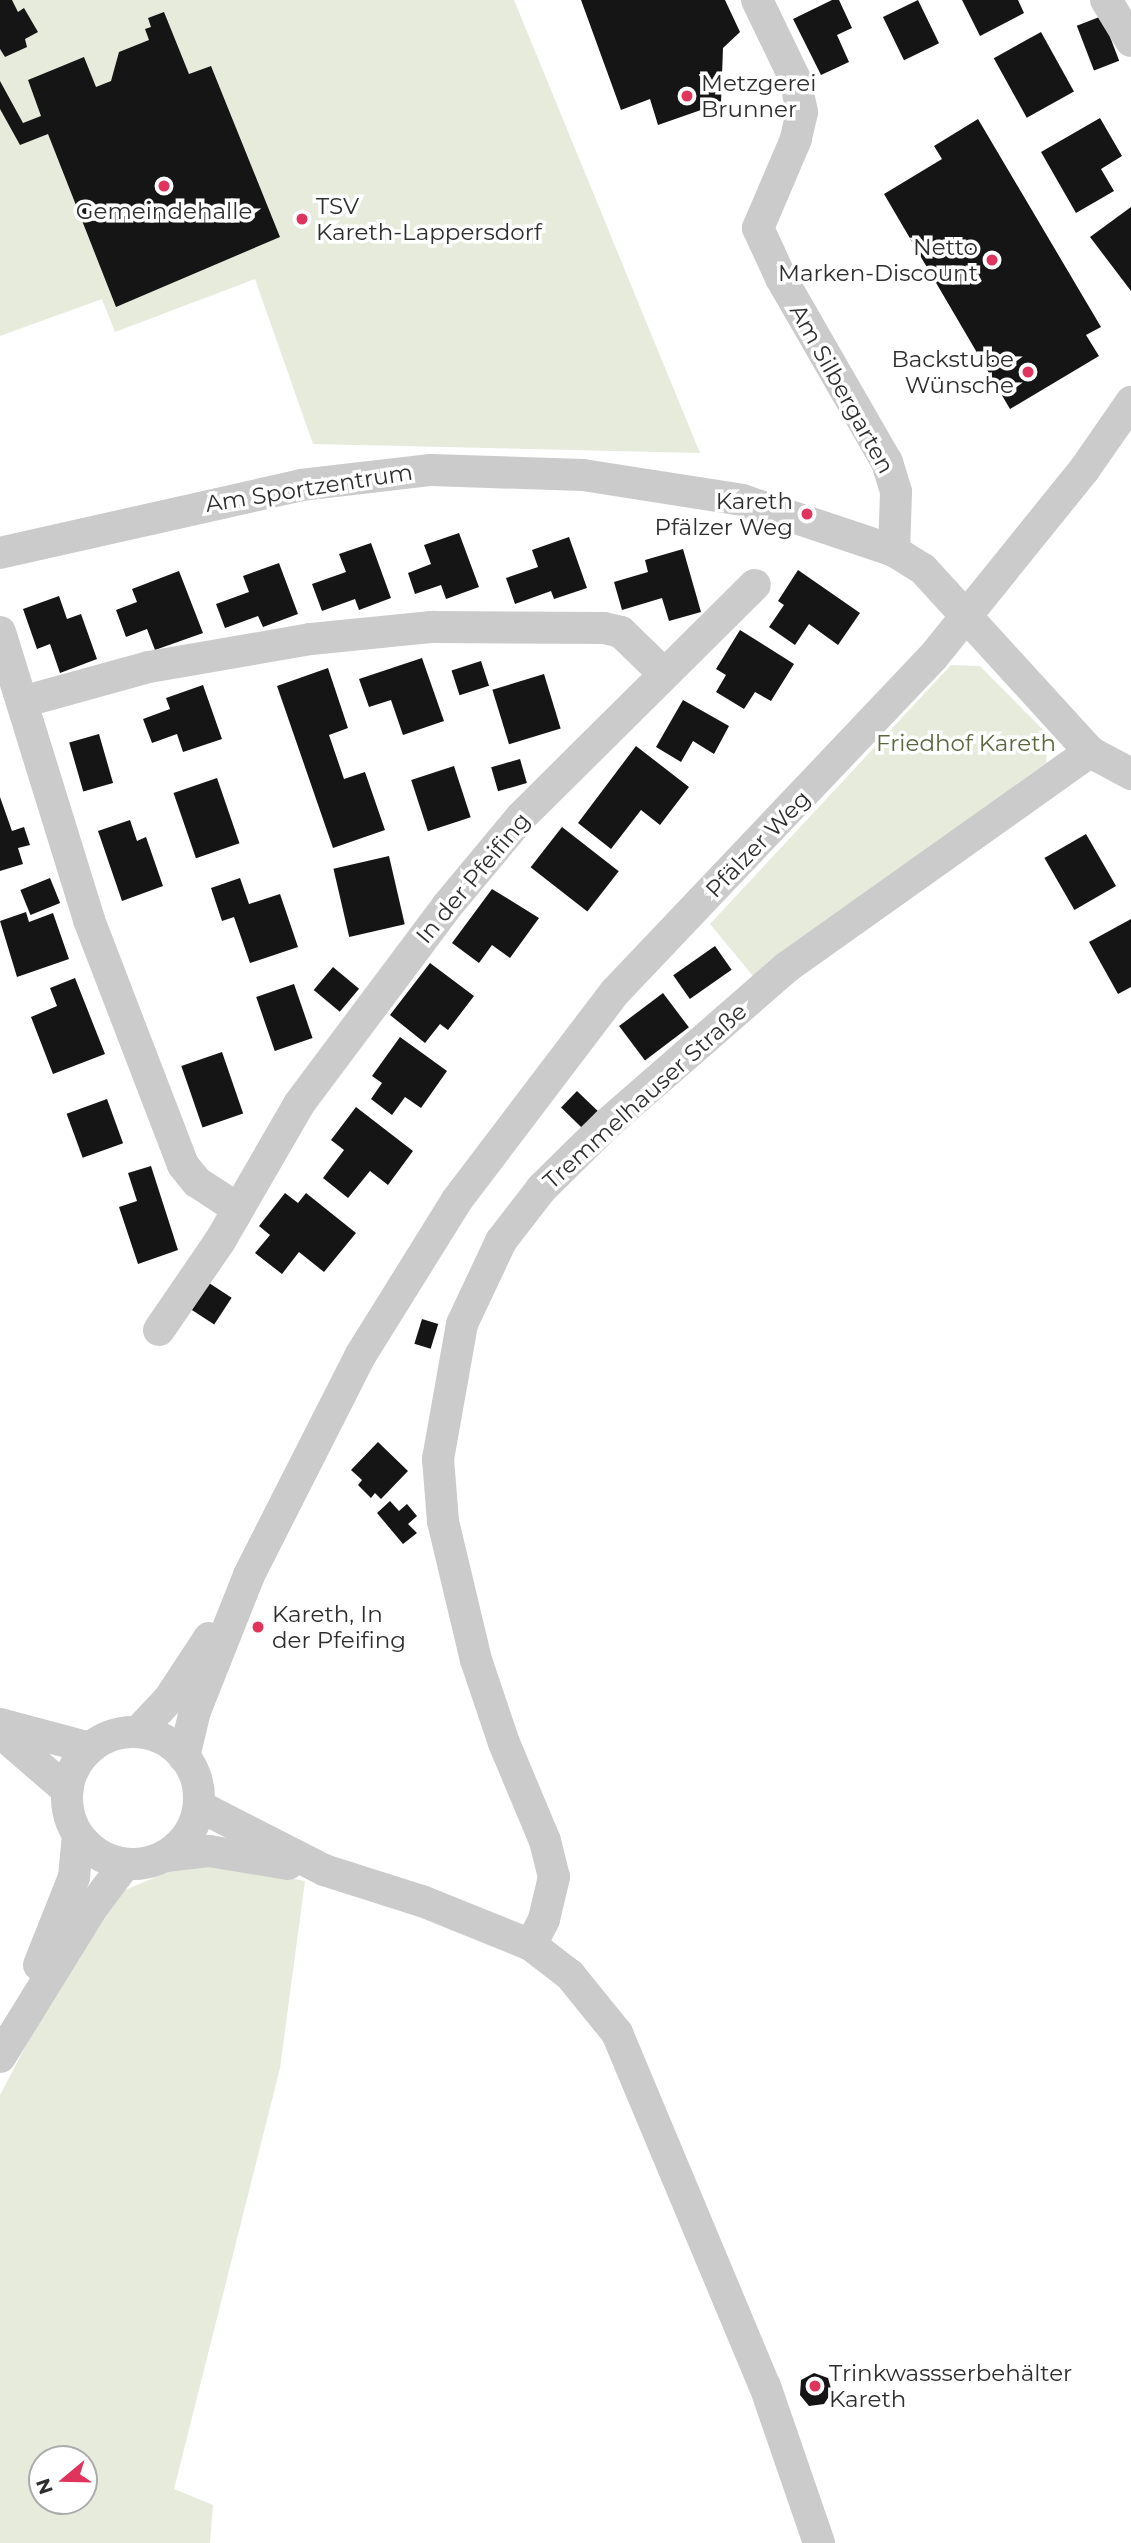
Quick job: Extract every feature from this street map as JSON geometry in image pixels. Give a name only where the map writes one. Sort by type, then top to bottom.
[{"type":"street","name":"Am Silbergarten","points":[[757,0],[795,79],[802,112],[796,139],[758,228],[781,278],[887,462],[896,492],[894,551]]},
{"type":"street","points":[[1106,0],[1131,41]]},
{"type":"street","name":"Pfälzer Weg","points":[[249,1575],[396,1294],[474,1178],[615,992],[914,677],[1084,470],[1131,402]]},
{"type":"street","name":"Am Sportzentrum","points":[[0,552],[301,485],[444,470],[583,475],[742,500],[894,551],[923,569],[965,617]]},
{"type":"street","name":"In der Pfeifing","points":[[159,1330],[238,1209],[299,1104],[447,906],[522,816],[755,585]]},
{"type":"street","points":[[965,617],[1090,752],[1131,774]]},
{"type":"street","points":[[22,702],[162,665],[311,639],[432,627],[604,628],[621,632],[664,674]]},
{"type":"street","points":[[0,632],[89,920],[183,1165],[197,1182],[238,1209]]},
{"type":"street","name":"Tremmelhauser Straße","points":[[531,1945],[544,1919],[554,1877],[545,1840],[504,1743],[476,1660],[443,1521],[438,1459],[462,1324],[501,1241],[542,1188],[607,1124],[788,967],[1090,752]]},
{"type":"street","points":[[138,1732],[169,1699],[249,1575]]},
{"type":"street","points":[[184,1757],[195,1711],[249,1575]]},
{"type":"street","points":[[0,1724],[90,1748]]},
{"type":"street","points":[[0,1732],[67,1790]]},
{"type":"street","points":[[165,1856],[187,1835],[199,1805],[196,1780],[184,1757],[172,1744],[138,1732],[104,1738],[79,1760],[67,1790],[71,1822],[78,1835],[91,1849],[125,1864],[209,1851],[324,1870],[422,1901],[531,1945],[569,1975],[617,2033],[765,2386],[819,2543]]},
{"type":"street","points":[[199,1805],[324,1870]]},
{"type":"street","points":[[6,2046],[74,1877],[78,1835]]},
{"type":"street","points":[[6,2046],[125,1864]]},
{"type":"green space","name":"TSV Kareth-Lappersdorf","points":[[0,0],[514,0],[700,453],[313,444],[255,279],[115,332],[102,299],[0,336]]},
{"type":"green space","name":"Friedhof Kareth","points":[[951,665],[980,666],[1049,736],[1046,763],[753,976],[710,924]]},
{"type":"green space","points":[[194,1861],[305,1881],[280,2068],[174,2489],[213,2505],[210,2543],[0,2543],[0,2095],[65,1971],[118,1893]]},
{"type":"building","points":[[0,0],[12,0],[18,12],[24,8],[38,32],[25,39],[27,47],[5,57],[0,49]]},
{"type":"building","points":[[581,0],[725,0],[740,32],[723,48],[721,103],[658,125],[650,99],[621,110]]},
{"type":"building","points":[[832,0],[839,0],[852,28],[837,35],[849,62],[821,75],[793,19]]},
{"type":"building","points":[[918,0],[939,43],[904,60],[883,17]]},
{"type":"building","points":[[962,0],[1018,0],[1024,13],[980,36]]},
{"type":"building","name":"Gemeindehalle","points":[[164,12],[189,74],[211,66],[280,237],[116,307],[48,134],[20,145],[0,109],[0,81],[23,123],[41,116],[28,80],[84,57],[96,87],[111,81],[119,52],[149,40],[145,29],[151,27],[148,18]]},
{"type":"building","points":[[1102,16],[1119,61],[1094,70],[1077,26]]},
{"type":"building","points":[[1041,32],[1074,91],[1027,118],[994,58]]},
{"type":"building","points":[[1100,118],[1122,156],[1101,169],[1114,191],[1076,213],[1041,152]]},
{"type":"building","name":"Netto Marken-Discount","points":[[978,119],[1101,327],[1086,335],[1099,356],[1010,409],[884,194],[942,159],[934,146]]},
{"type":"building","points":[[1131,207],[1131,291],[1090,237]]},
{"type":"building","points":[[459,533],[479,587],[446,599],[441,585],[415,594],[408,573],[431,564],[424,545]]},
{"type":"building","points":[[569,537],[587,588],[554,599],[551,591],[515,604],[506,578],[538,567],[532,550]]},
{"type":"building","points":[[371,543],[391,598],[359,610],[355,599],[322,611],[312,584],[346,572],[339,554]]},
{"type":"building","points":[[683,549],[701,612],[669,621],[662,598],[622,610],[614,582],[648,572],[645,560]]},
{"type":"building","points":[[279,563],[298,614],[263,627],[258,616],[225,628],[216,604],[249,592],[243,576]]},
{"type":"building","points":[[798,570],[860,613],[838,645],[809,624],[795,645],[769,627],[784,605],[778,601]]},
{"type":"building","points":[[179,571],[203,633],[155,650],[147,629],[126,637],[116,610],[137,602],[132,589]]},
{"type":"building","points":[[59,596],[67,619],[81,614],[97,659],[60,673],[50,644],[37,649],[23,609]]},
{"type":"building","points":[[740,630],[794,664],[771,701],[755,692],[744,709],[716,692],[726,675],[716,669]]},
{"type":"building","points":[[422,658],[444,721],[403,735],[391,700],[369,707],[359,679]]},
{"type":"building","points":[[481,661],[489,686],[460,695],[452,671]]},
{"type":"building","points":[[328,668],[348,728],[329,735],[344,779],[365,772],[385,830],[333,848],[277,686]]},
{"type":"building","points":[[544,674],[561,729],[509,744],[492,690]]},
{"type":"building","points":[[203,685],[222,739],[183,752],[177,734],[152,743],[143,719],[170,709],[166,698]]},
{"type":"building","points":[[683,700],[729,726],[714,754],[693,741],[681,762],[656,747]]},
{"type":"building","points":[[99,734],[113,783],[83,792],[69,743]]},
{"type":"building","points":[[636,746],[689,787],[660,825],[641,810],[611,849],[578,823]]},
{"type":"building","points":[[520,759],[527,783],[498,791],[491,767]]},
{"type":"building","points":[[454,766],[471,817],[428,831],[411,780]]},
{"type":"building","points":[[217,778],[239,843],[196,858],[174,793]]},
{"type":"building","points":[[0,797],[12,831],[24,827],[30,845],[18,848],[23,864],[0,871]]},
{"type":"building","points":[[130,820],[137,841],[146,837],[163,886],[122,901],[98,831]]},
{"type":"building","points":[[562,827],[619,871],[587,912],[531,867]]},
{"type":"building","points":[[1086,834],[1116,886],[1074,910],[1044,858]]},
{"type":"building","points":[[389,856],[405,924],[349,937],[333,869]]},
{"type":"building","points":[[50,878],[60,903],[30,915],[20,890]]},
{"type":"building","points":[[240,878],[249,904],[280,894],[298,947],[250,963],[234,917],[222,921],[211,888]]},
{"type":"building","points":[[492,889],[539,918],[510,958],[492,945],[479,963],[452,943]]},
{"type":"building","points":[[26,912],[29,922],[53,913],[69,959],[17,977],[0,921]]},
{"type":"building","points":[[1131,919],[1131,987],[1118,994],[1089,942]]},
{"type":"building","points":[[715,946],[732,970],[690,999],[673,975]]},
{"type":"building","points":[[430,963],[474,996],[448,1030],[440,1024],[425,1043],[390,1015]]},
{"type":"building","points":[[333,967],[359,989],[340,1012],[314,990]]},
{"type":"building","points":[[75,978],[105,1054],[53,1074],[31,1017],[57,1006],[50,988]]},
{"type":"building","points":[[294,984],[313,1038],[275,1051],[256,997]]},
{"type":"building","points":[[663,993],[689,1027],[645,1060],[619,1026]]},
{"type":"building","points":[[400,1037],[447,1071],[421,1108],[405,1097],[392,1115],[371,1099],[382,1083],[372,1076]]},
{"type":"building","points":[[222,1052],[243,1113],[203,1127],[181,1066]]},
{"type":"building","points":[[577,1091],[599,1112],[583,1128],[561,1108]]},
{"type":"building","points":[[107,1099],[123,1143],[83,1158],[67,1114]]},
{"type":"building","points":[[356,1107],[413,1151],[388,1185],[370,1171],[348,1198],[323,1178],[344,1150],[331,1140]]},
{"type":"building","points":[[151,1166],[178,1250],[138,1264],[119,1207],[137,1201],[128,1173]]},
{"type":"building","points":[[285,1193],[298,1203],[306,1193],[356,1233],[324,1272],[299,1252],[282,1274],[255,1253],[270,1235],[259,1226]]},
{"type":"building","points":[[209,1283],[232,1298],[214,1325],[192,1310]]},
{"type":"building","points":[[422,1319],[438,1324],[431,1349],[414,1344]]},
{"type":"building","points":[[378,1442],[408,1471],[381,1499],[375,1493],[371,1498],[358,1485],[362,1480],[351,1470]]},
{"type":"building","points":[[390,1501],[399,1511],[407,1504],[417,1516],[408,1524],[417,1533],[403,1544],[377,1513]]},
{"type":"building","name":"Trinkwassserbehälter Kareth","points":[[814,2373],[828,2378],[832,2392],[824,2404],[809,2406],[800,2395],[801,2380]]},
{"type":"place","name":"Metzgerei Brunner","points":[[687,96]]},
{"type":"place","name":"Gemeindehalle","points":[[164,186]]},
{"type":"place","name":"TSV Kareth-Lappersdorf","points":[[302,219]]},
{"type":"place","name":"Netto Marken-Discount","points":[[992,260]]},
{"type":"place","name":"Backstube Wünsche","points":[[1028,372]]},
{"type":"place","name":"Kareth Pfälzer Weg","points":[[807,514]]},
{"type":"place","name":"Kareth, In der Pfeifing","points":[[258,1627]]},
{"type":"place","name":"Trinkwassserbehälter Kareth","points":[[815,2386]]}]
